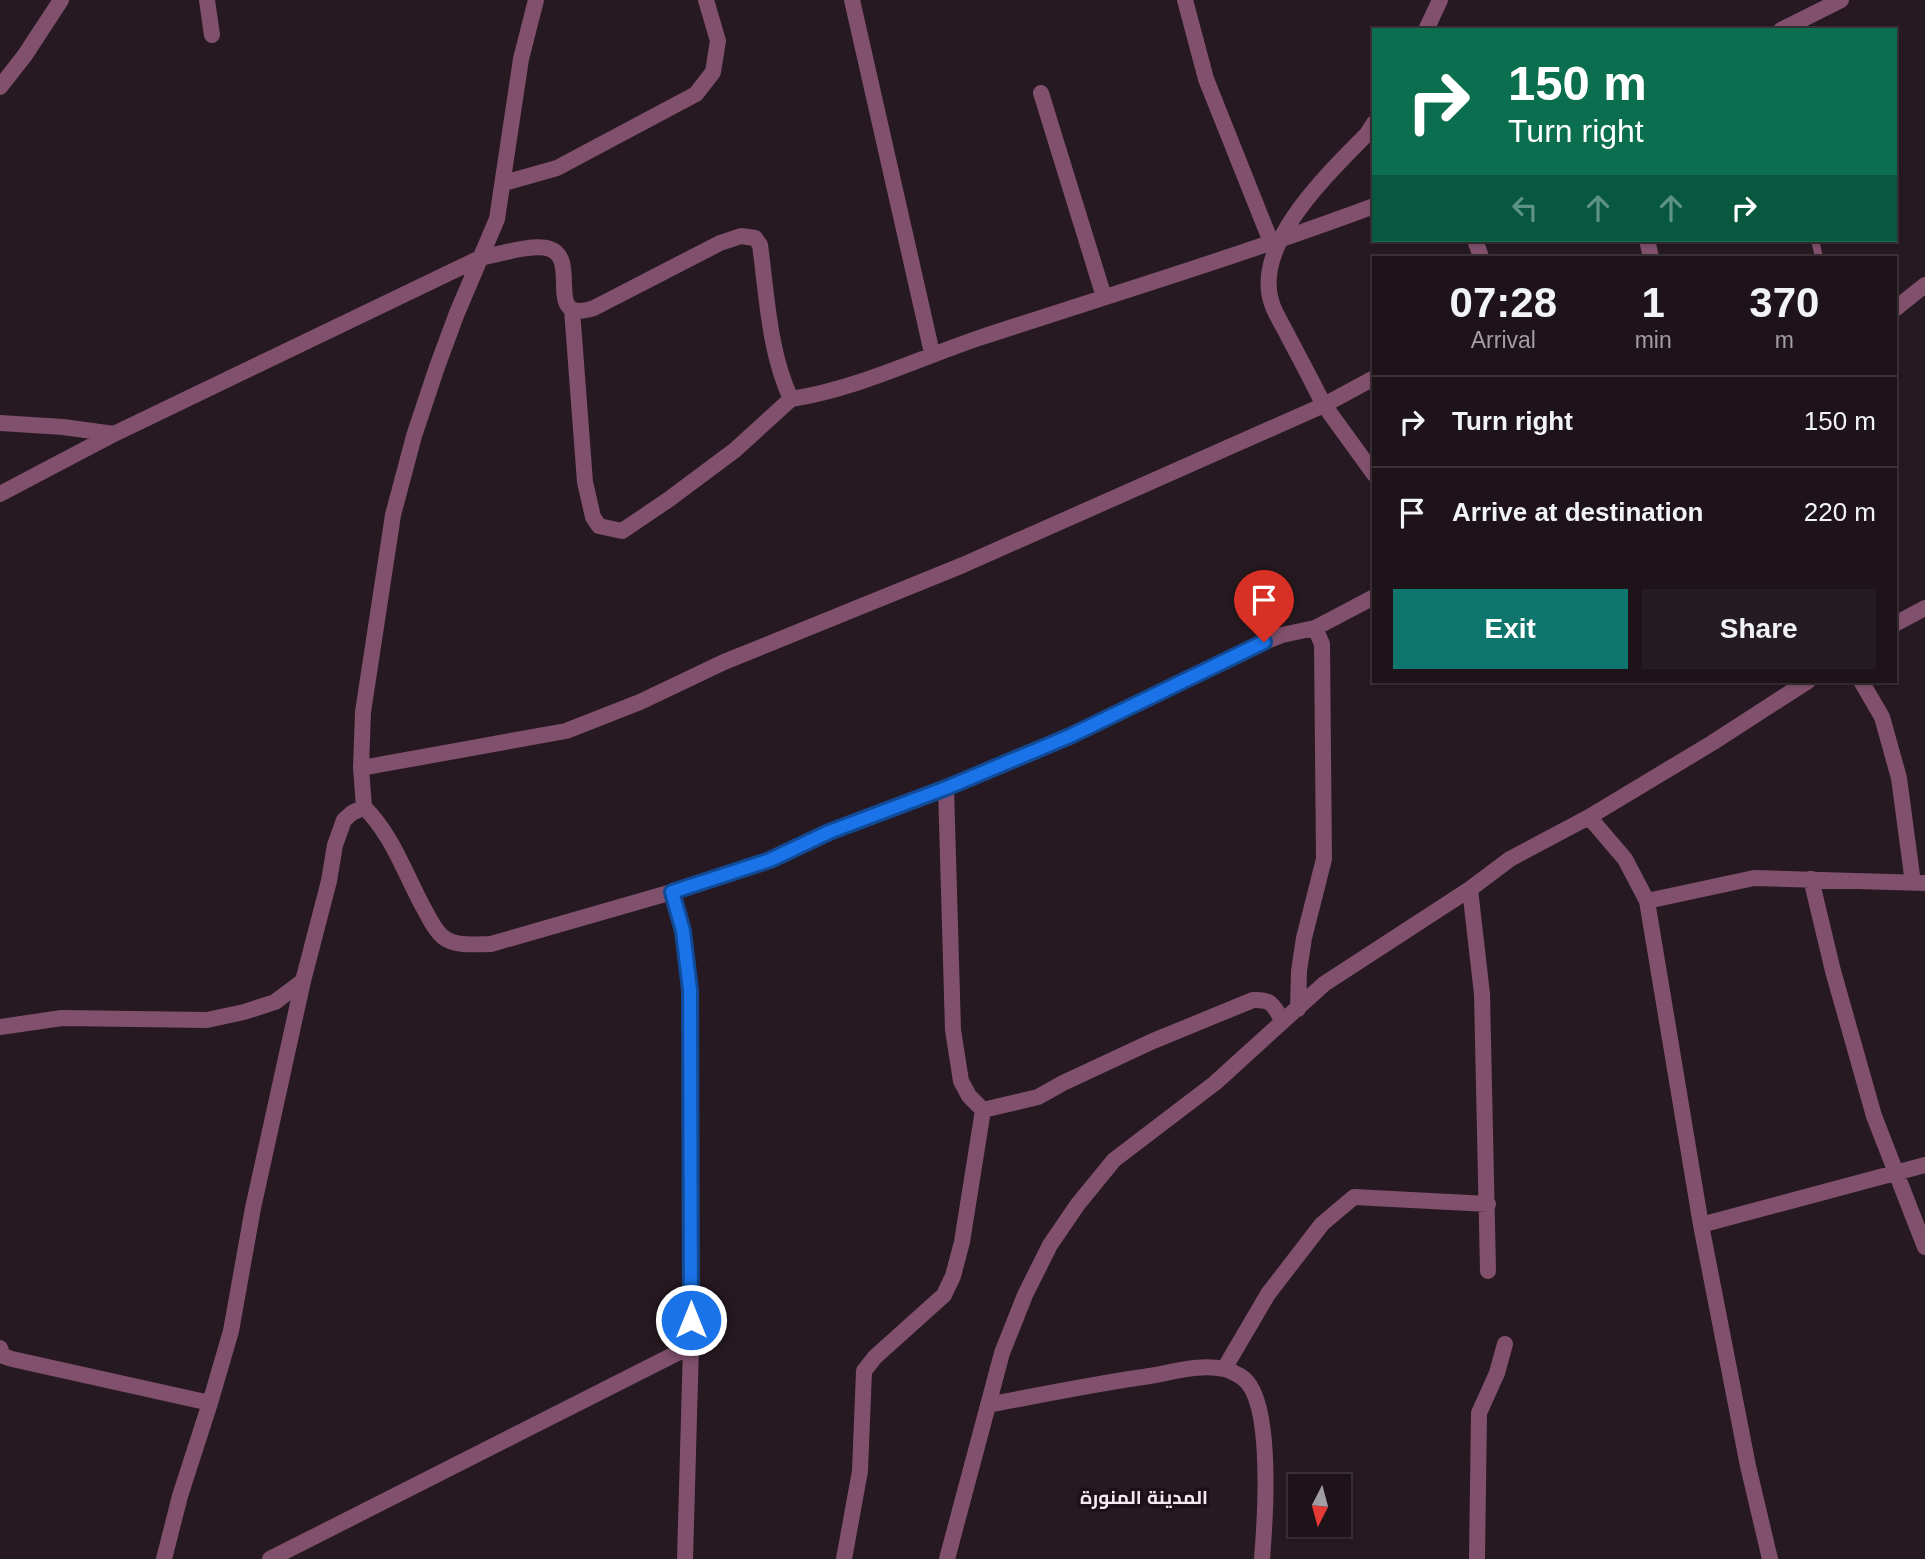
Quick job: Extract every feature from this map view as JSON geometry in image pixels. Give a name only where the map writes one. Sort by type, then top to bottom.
[{"type":"street","points":[[0,87],[61,0]]},
{"type":"street","points":[[206,0],[212,35]]},
{"type":"street","points":[[536,0],[521,60],[497,219],[437,367],[414,436],[393,515],[363,712],[361,768],[364,807],[379,822],[433,925],[443,938],[456,943],[491,944],[672,892],[770,860],[829,832],[946,788],[1070,736],[1264,642],[1315,628],[1372,598]]},
{"type":"street","points":[[504,183],[556,168],[696,94],[713,72],[718,41],[706,0]]},
{"type":"street","points":[[852,0],[932,354]]},
{"type":"street","points":[[1185,0],[1206,79],[1276,240]]},
{"type":"street","points":[[1427,28],[1440,0]]},
{"type":"street","points":[[1785,28],[1841,0]]},
{"type":"street","points":[[1041,93],[1104,297]]},
{"type":"street","points":[[1372,126],[1306,200],[1276,240],[1269,278],[1272,303],[1324,405],[1372,471]]},
{"type":"street","points":[[572,310],[585,482],[593,517],[599,526],[622,531],[735,450],[791,399],[857,382],[932,354],[1372,207]]},
{"type":"street","points":[[0,494],[114,434],[480,258],[534,247],[549,248],[558,254],[564,268],[566,303],[572,310],[580,313],[720,243],[741,236],[755,238],[760,245],[774,347],[784,385],[791,399]]},
{"type":"street","points":[[1897,307],[1925,285]]},
{"type":"street","points":[[361,768],[566,731],[640,702],[724,662],[963,565],[1324,405],[1372,378]]},
{"type":"street","points":[[0,424],[63,427],[114,434]]},
{"type":"street","points":[[1897,623],[1925,608]]},
{"type":"street","points":[[1297,1009],[1304,938],[1324,859],[1322,644],[1315,628]]},
{"type":"street","points":[[947,1559],[1002,1353],[1025,1295],[1050,1245],[1114,1160],[1215,1083],[1324,984],[1470,889],[1510,859],[1589,817],[1805,683]]},
{"type":"street","points":[[1647,901],[1754,878],[1919,883],[1899,778],[1882,717],[1862,683]]},
{"type":"street","points":[[946,788],[953,1030],[961,1081],[969,1096],[984,1110]]},
{"type":"street","points":[[164,1559],[180,1496],[231,1331],[253,1208],[335,845],[344,820],[364,807]]},
{"type":"street","points":[[1589,817],[1625,859],[1647,901],[1701,1225],[1748,1466],[1770,1559]]},
{"type":"street","points":[[1811,879],[1865,1086],[1925,1247]]},
{"type":"street","points":[[1470,889],[1482,994],[1488,1271]]},
{"type":"street","points":[[672,892],[683,931],[690,990],[691,1346],[685,1559]]},
{"type":"street","points":[[0,1027],[62,1018],[207,1020],[275,1002],[303,981]]},
{"type":"street","points":[[984,1110],[1038,1097],[1153,1041],[1253,1000],[1264,999],[1271,1003],[1283,1021]]},
{"type":"street","points":[[844,1559],[860,1471],[864,1371],[874,1357],[944,1295],[953,1276],[962,1242],[984,1110]]},
{"type":"street","points":[[1701,1225],[1925,1165]]},
{"type":"street","points":[[1224,1369],[1268,1294],[1322,1224],[1354,1197],[1488,1204]]},
{"type":"street","points":[[1477,1559],[1479,1413],[1497,1373],[1505,1344]]},
{"type":"street","points":[[270,1559],[691,1346]]},
{"type":"street","points":[[1,1356],[210,1403]]},
{"type":"street","points":[[988,1405],[1190,1369],[1224,1369],[1245,1378],[1256,1397],[1261,1419],[1267,1489],[1262,1559]]},
{"type":"district","name":"المدينة المنورة","points":[[1144,1497]]},
{"type":"route","points":[[691,1320],[690,990],[683,931],[672,892],[770,860],[829,832],[946,788],[1070,736],[1264,642]]}]
